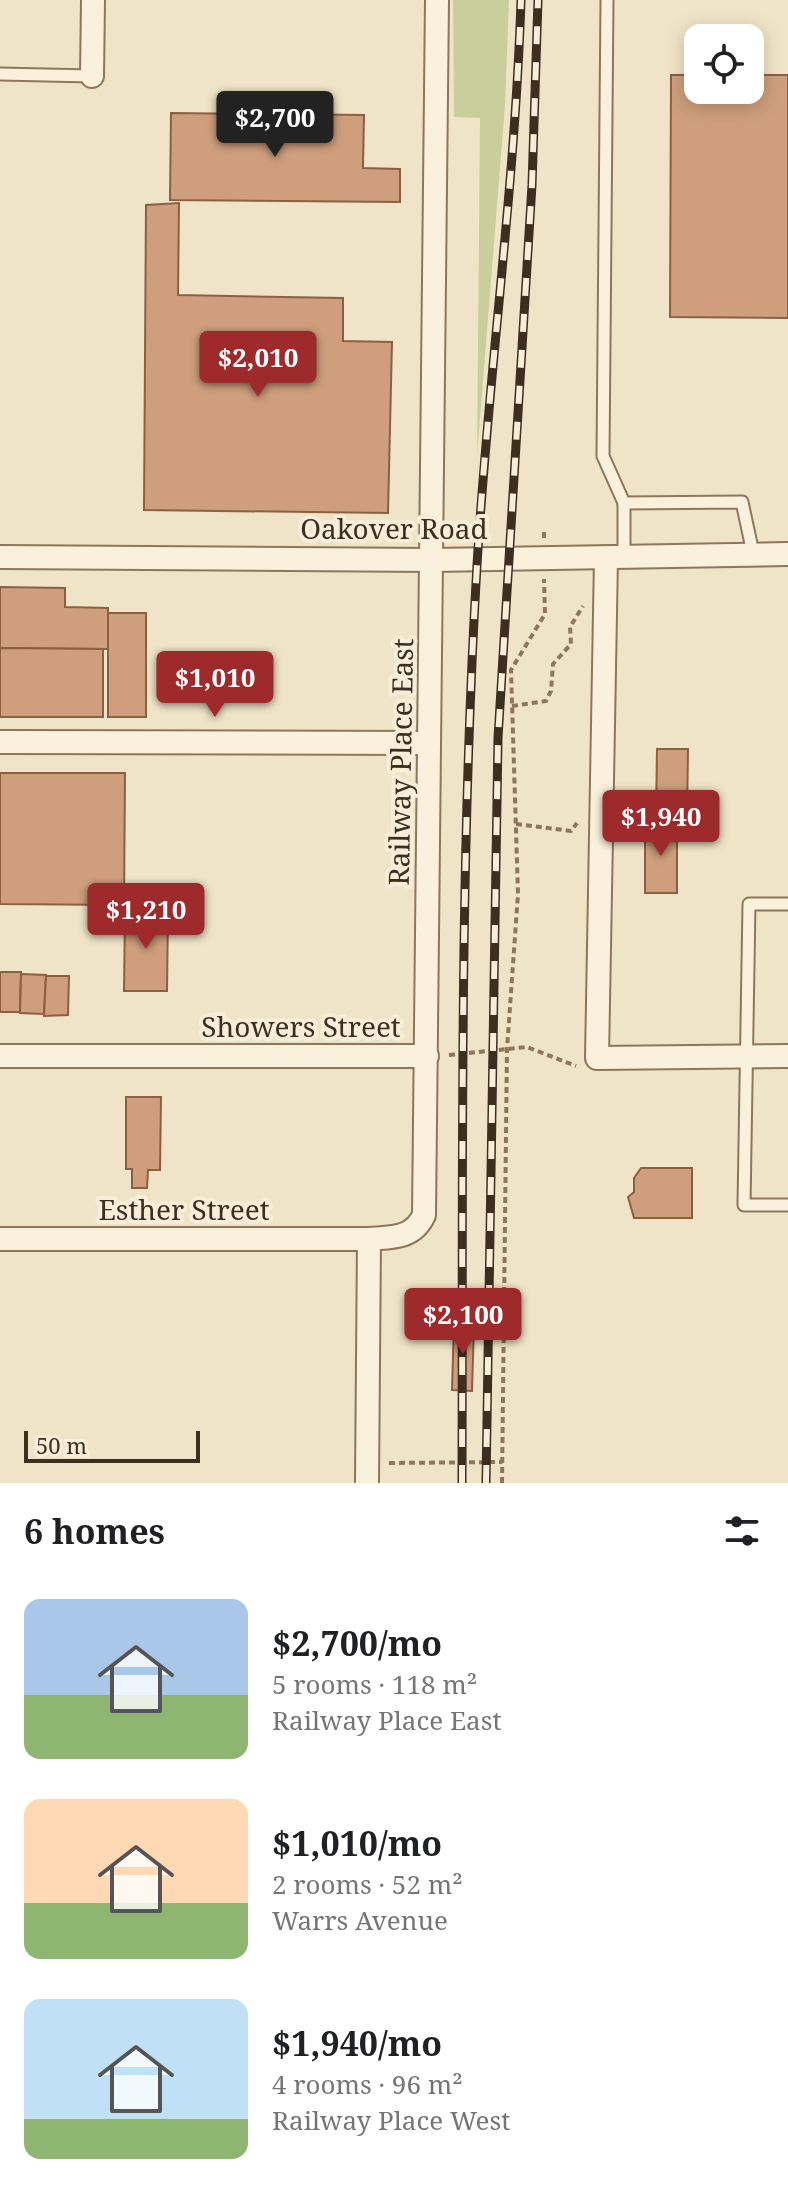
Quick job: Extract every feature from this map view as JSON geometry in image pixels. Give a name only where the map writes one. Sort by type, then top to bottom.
[{"type":"street","points":[[92,76],[93,0]]},
{"type":"street","name":"Railway Place East","points":[[369,1239],[406,1235],[420,1224],[424,1215],[437,0]]},
{"type":"street","name":"Oakover Road","points":[[0,557],[433,560],[788,554]]},
{"type":"street","points":[[615,558],[590,1064],[788,1056]]},
{"type":"street","points":[[0,742],[429,743]]},
{"type":"street","name":"Showers Street","points":[[0,1056],[427,1056]]},
{"type":"street","name":"Esther Street","points":[[0,1239],[369,1239]]},
{"type":"street","points":[[367,1473],[369,1239]]},
{"type":"lane","points":[[607,0],[602,451],[624,503],[615,558]]},
{"type":"lane","points":[[0,74],[92,76]]},
{"type":"lane","points":[[624,503],[742,502],[753,553]]},
{"type":"lane","points":[[788,904],[749,904],[744,1205],[788,1205]]},
{"type":"path","points":[[502,1483],[507,1049],[518,894],[511,670],[545,614],[544,528]]},
{"type":"path","points":[[512,706],[546,701],[551,691],[553,664],[571,644],[570,627],[590,594]]},
{"type":"path","points":[[516,824],[560,831]]},
{"type":"path","name":"Showers Street","points":[[427,1056],[527,1047],[590,1064]]},
{"type":"path","points":[[367,1473],[502,1462]]},
{"type":"green space","points":[[453,0],[509,0],[505,106],[477,456],[480,118],[454,117]]},
{"type":"building","points":[[671,75],[684,75],[684,104],[764,104],[764,75],[788,75],[788,318],[670,317]]},
{"type":"building","points":[[171,113],[364,115],[363,168],[400,169],[400,202],[170,200]]},
{"type":"building","points":[[179,203],[178,295],[343,298],[343,341],[392,342],[388,513],[144,510],[146,205]]},
{"type":"building","points":[[0,587],[65,588],[65,607],[108,608],[108,649],[0,648]]},
{"type":"building","points":[[108,613],[146,613],[146,717],[108,717]]},
{"type":"building","points":[[0,648],[103,649],[103,717],[0,717]]},
{"type":"building","points":[[657,749],[688,749],[687,817],[656,817]]},
{"type":"building","points":[[0,773],[125,773],[124,905],[0,904]]},
{"type":"building","points":[[677,823],[677,893],[645,893],[645,824]]},
{"type":"building","points":[[125,911],[168,912],[167,991],[124,991]]},
{"type":"building","points":[[0,972],[21,972],[20,1012],[0,1012]]},
{"type":"building","points":[[21,974],[46,975],[44,1014],[20,1013]]},
{"type":"building","points":[[46,976],[69,976],[68,1015],[44,1016]]},
{"type":"building","points":[[126,1097],[161,1097],[160,1170],[148,1170],[147,1188],[132,1188],[132,1169],[126,1169]]},
{"type":"building","points":[[641,1168],[692,1168],[692,1218],[634,1218],[628,1197],[634,1192],[634,1178]]},
{"type":"building","points":[[454,1322],[474,1323],[472,1391],[452,1390]]},
{"type":"railway","points":[[462,1483],[463,1024],[471,680],[482,494],[513,142],[521,0]]},
{"type":"railway","points":[[486,1483],[498,738],[532,185],[538,0]]}]
